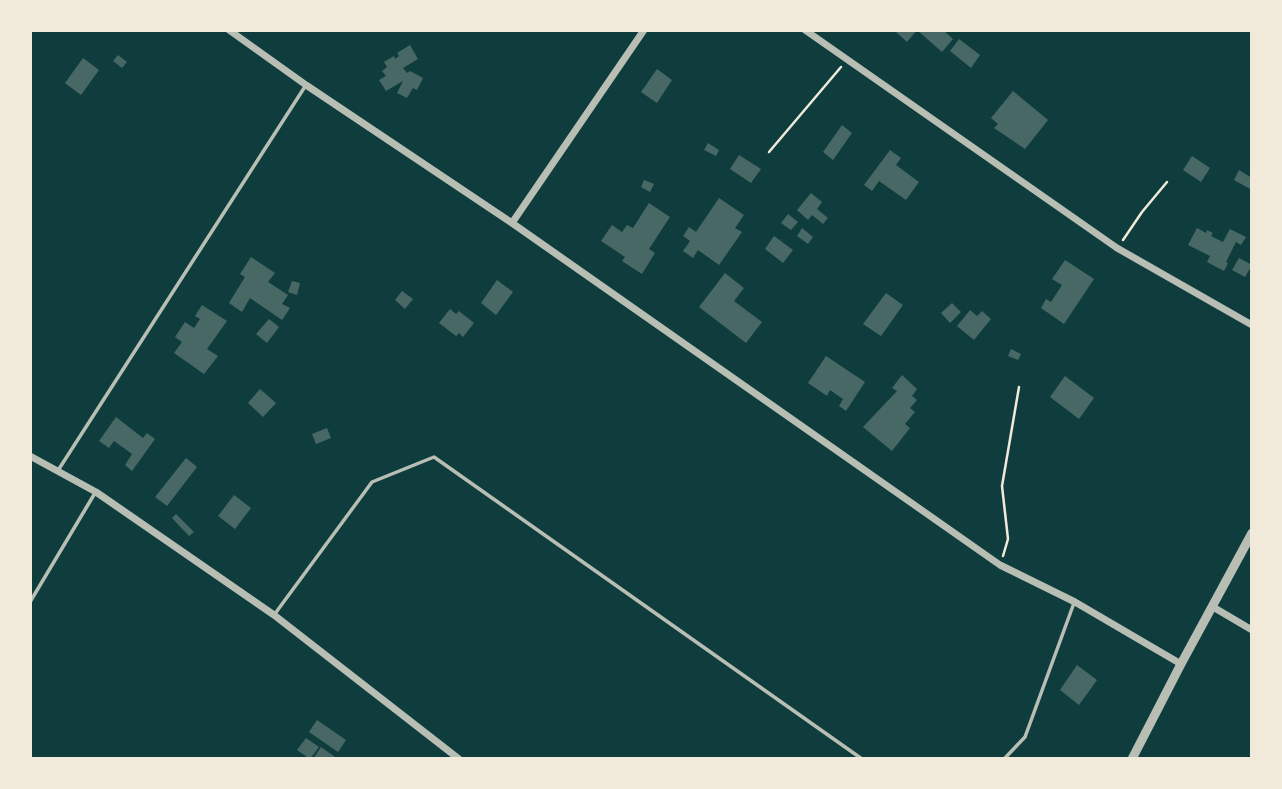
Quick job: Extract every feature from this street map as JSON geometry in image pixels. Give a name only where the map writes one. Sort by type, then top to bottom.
[{"type":"street","points":[[229,30],[512,223],[1000,565],[1074,603],[1181,664]]},
{"type":"street","points":[[512,223],[645,30]]},
{"type":"street","points":[[805,30],[1117,248],[1252,325]]},
{"type":"street","points":[[30,456],[96,492],[274,615],[459,759]]},
{"type":"street","points":[[1132,759],[1252,533]]},
{"type":"street","points":[[1213,607],[1252,630]]},
{"type":"lane","points":[[57,472],[306,85]]},
{"type":"lane","points":[[274,615],[372,482],[434,457],[862,759]]},
{"type":"lane","points":[[30,602],[96,492]]},
{"type":"lane","points":[[1004,759],[1025,737],[1074,603]]},
{"type":"path","points":[[769,152],[847,60]]},
{"type":"path","points":[[1117,248],[1167,182]]},
{"type":"path","points":[[1000,565],[1008,539],[1002,486],[1019,387]]},
{"type":"building","points":[[894,30],[917,30],[907,42]]},
{"type":"building","points":[[917,30],[943,30],[953,39],[942,52]]},
{"type":"building","points":[[959,39],[980,55],[971,68],[950,51]]},
{"type":"building","points":[[410,45],[418,59],[403,68],[407,73],[410,71],[423,78],[417,90],[413,88],[407,98],[397,93],[403,81],[386,91],[379,80],[386,76],[382,71],[387,67],[384,62],[394,56],[395,59],[399,56],[397,53]]},
{"type":"building","points":[[118,55],[127,62],[122,68],[113,61]]},
{"type":"building","points":[[83,58],[99,70],[81,95],[65,83]]},
{"type":"building","points":[[657,69],[672,80],[657,103],[641,92]]},
{"type":"building","points":[[1013,91],[1048,120],[1025,149],[994,128],[998,124],[991,118]]},
{"type":"building","points":[[842,125],[852,133],[833,160],[823,152]]},
{"type":"building","points":[[708,143],[719,150],[716,156],[704,150]]},
{"type":"building","points":[[890,150],[901,158],[896,165],[919,182],[906,200],[879,181],[872,191],[864,185]]},
{"type":"building","points":[[739,155],[761,169],[751,183],[730,169]]},
{"type":"building","points":[[1192,156],[1210,168],[1201,182],[1183,170]]},
{"type":"building","points":[[1239,170],[1252,178],[1252,190],[1234,180]]},
{"type":"building","points":[[644,180],[654,184],[650,192],[641,187]]},
{"type":"building","points":[[811,193],[822,202],[817,209],[828,218],[823,224],[812,215],[808,220],[797,210]]},
{"type":"building","points":[[719,198],[744,215],[735,228],[742,232],[719,265],[698,250],[693,258],[683,251],[690,241],[683,236],[689,227],[696,232]]},
{"type":"building","points":[[649,203],[670,217],[649,249],[655,253],[642,274],[622,261],[625,257],[601,241],[612,225],[622,232],[627,225],[633,228]]},
{"type":"building","points":[[788,214],[798,222],[791,230],[781,223]]},
{"type":"building","points":[[802,228],[813,237],[808,244],[797,236]]},
{"type":"building","points":[[1197,228],[1213,233],[1211,236],[1223,242],[1230,229],[1246,237],[1241,245],[1236,242],[1224,271],[1207,262],[1210,256],[1188,245]]},
{"type":"building","points":[[774,236],[793,250],[783,263],[765,249]]},
{"type":"building","points":[[251,257],[275,273],[268,282],[288,295],[282,304],[290,308],[282,320],[250,298],[242,312],[229,303],[245,277],[240,274]]},
{"type":"building","points":[[1239,258],[1252,265],[1245,277],[1232,270]]},
{"type":"building","points":[[1065,260],[1094,279],[1064,324],[1041,308],[1046,299],[1051,302],[1062,285],[1052,279]]},
{"type":"building","points":[[725,273],[744,288],[734,301],[762,322],[746,343],[699,307]]},
{"type":"building","points":[[497,280],[513,292],[496,315],[481,303]]},
{"type":"building","points":[[292,281],[300,283],[297,295],[288,292]]},
{"type":"building","points":[[402,291],[413,299],[405,309],[395,300]]},
{"type":"building","points":[[886,293],[903,305],[881,336],[863,324]]},
{"type":"building","points":[[952,303],[961,312],[950,323],[941,313]]},
{"type":"building","points":[[202,305],[227,321],[207,349],[218,356],[204,374],[174,353],[182,342],[175,337],[185,322],[194,328],[200,319],[195,316]]},
{"type":"building","points":[[450,309],[456,314],[459,311],[474,323],[463,337],[459,333],[456,336],[439,323]]},
{"type":"building","points":[[970,310],[977,316],[982,311],[991,319],[974,340],[957,326]]},
{"type":"building","points":[[269,319],[279,327],[267,343],[256,334]]},
{"type":"building","points":[[1011,349],[1021,354],[1018,360],[1008,356]]},
{"type":"building","points":[[826,356],[865,382],[846,411],[839,406],[843,399],[830,390],[827,396],[808,383]]},
{"type":"building","points":[[902,375],[917,389],[912,396],[917,400],[910,408],[915,412],[905,424],[910,428],[892,451],[863,427],[897,391],[892,388]]},
{"type":"building","points":[[1065,376],[1094,398],[1079,419],[1050,397]]},
{"type":"building","points":[[260,389],[276,403],[263,417],[248,403]]},
{"type":"building","points":[[116,417],[143,438],[147,433],[155,439],[132,471],[125,465],[132,454],[114,441],[109,448],[99,441]]},
{"type":"building","points":[[327,428],[331,438],[316,444],[312,434]]},
{"type":"building","points":[[186,458],[197,467],[167,506],[155,497]]},
{"type":"building","points":[[234,495],[251,508],[235,529],[218,516]]},
{"type":"building","points":[[176,514],[194,532],[189,536],[172,518]]},
{"type":"building","points":[[1077,665],[1097,680],[1079,705],[1060,690]]},
{"type":"building","points":[[317,720],[346,740],[338,752],[309,732]]},
{"type":"building","points":[[306,738],[319,747],[310,759],[297,750]]},
{"type":"building","points":[[321,747],[335,757],[313,759]]}]
